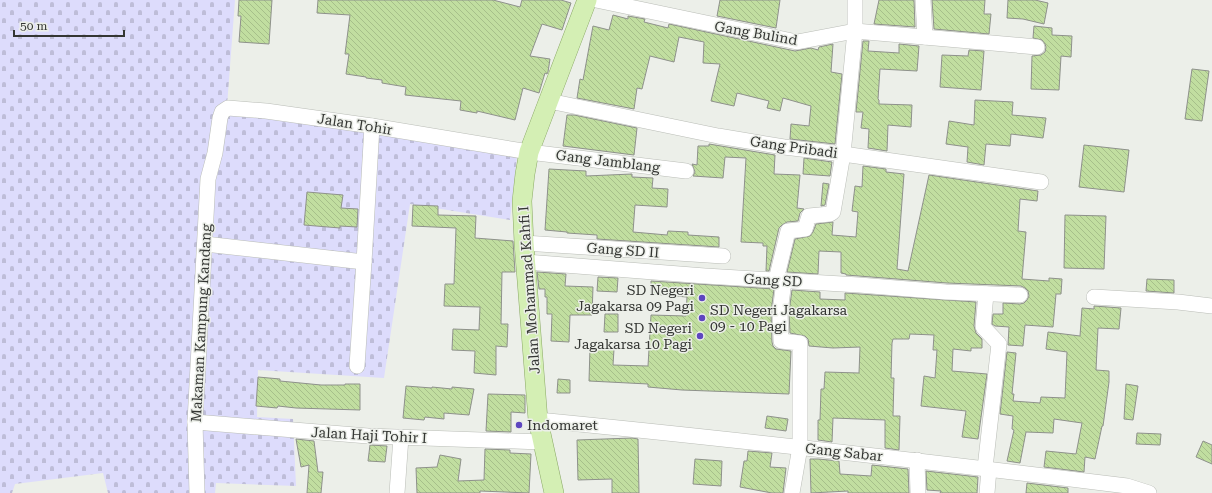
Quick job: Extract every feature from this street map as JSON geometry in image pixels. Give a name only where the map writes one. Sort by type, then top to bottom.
[{"type":"main road","name":"Jalan Mohammad Kahfi I","points":[[554,493],[538,420],[522,201],[524,174],[529,152],[587,0]]},
{"type":"street","name":"Gang Bulind","points":[[596,0],[797,42],[855,31],[1037,47]]},
{"type":"street","points":[[792,493],[800,447],[800,343],[781,341],[780,280],[788,231],[805,229],[809,216],[830,214],[832,212],[843,154],[855,31],[855,0]]},
{"type":"street","points":[[923,0],[925,37]]},
{"type":"street","name":"Gang Pribadi","points":[[549,101],[734,139],[1041,182]]},
{"type":"street","name":"Jalan Tohir","points":[[215,153],[220,118],[222,112],[228,108],[266,110],[529,152]]},
{"type":"street","points":[[357,366],[372,126]]},
{"type":"street","name":"Gang Jamblang","points":[[529,152],[686,171]]},
{"type":"street","name":"Makaman Kampung Kandang","points":[[196,493],[196,422],[208,179],[215,153]]},
{"type":"street","points":[[205,244],[364,262]]},
{"type":"street","name":"Gang SD II","points":[[525,252],[723,256]]},
{"type":"street","name":"Gang SD","points":[[525,252],[780,280],[1020,296]]},
{"type":"street","points":[[986,294],[983,327],[999,344],[987,468],[987,493]]},
{"type":"street","points":[[1094,297],[1178,302],[1212,306]]},
{"type":"street","name":"Gang Sabar","points":[[538,420],[666,432],[987,468],[1149,493]]},
{"type":"street","name":"Jalan Haji Tohir I","points":[[196,422],[401,437],[542,442]]},
{"type":"street","points":[[397,493],[401,437]]},
{"type":"street","points":[[917,460],[918,493]]},
{"type":"green space","points":[[0,0],[235,0],[227,106],[518,147],[510,220],[410,204],[384,378],[258,370],[257,417],[293,419],[296,486],[216,483],[215,493],[108,493],[103,473],[15,484],[12,493],[0,493]]},
{"type":"building","points":[[239,0],[272,0],[269,44],[239,42],[241,16],[238,16]]},
{"type":"building","points":[[318,0],[493,0],[520,7],[522,0],[561,0],[571,3],[562,30],[542,24],[530,56],[550,59],[548,72],[547,74],[545,73],[539,93],[523,88],[515,120],[477,111],[477,113],[460,110],[461,101],[405,95],[406,87],[382,83],[382,80],[346,74],[349,54],[345,54],[350,15],[317,13]]},
{"type":"building","points":[[720,0],[780,0],[776,28],[717,16]]},
{"type":"building","points":[[879,0],[914,0],[915,27],[874,24]]},
{"type":"building","points":[[932,0],[985,0],[984,14],[991,14],[989,34],[934,29]]},
{"type":"building","points":[[1008,0],[1035,0],[1048,3],[1044,24],[1023,19],[1007,18]]},
{"type":"building","points":[[613,15],[628,19],[628,16],[645,19],[644,22],[668,28],[669,24],[795,51],[811,48],[818,50],[819,47],[833,44],[831,72],[842,74],[835,144],[790,139],[791,124],[809,126],[811,106],[783,98],[780,111],[767,108],[769,101],[737,93],[734,106],[711,101],[720,64],[703,63],[704,42],[679,37],[674,62],[650,56],[642,89],[637,88],[634,109],[577,98],[580,79],[583,80],[593,26],[609,30]]},
{"type":"building","points":[[1034,26],[1052,28],[1052,35],[1072,36],[1071,57],[1061,56],[1059,90],[1031,89],[1032,56],[1041,55],[1045,52],[1046,47],[1042,40],[1033,38]]},
{"type":"building","points":[[863,41],[869,41],[868,51],[899,53],[899,44],[919,46],[917,71],[880,69],[879,104],[912,105],[911,127],[888,125],[887,151],[868,148],[869,129],[861,128],[863,112],[856,112]]},
{"type":"building","points":[[969,50],[984,51],[981,90],[940,87],[942,55],[968,56]]},
{"type":"building","points":[[1192,69],[1209,71],[1202,121],[1185,119]]},
{"type":"building","points":[[975,100],[1013,102],[1012,115],[1046,118],[1043,138],[1011,134],[1010,146],[986,144],[984,165],[967,162],[968,147],[946,144],[949,121],[974,125]]},
{"type":"building","points":[[567,115],[574,115],[637,128],[634,155],[563,146]]},
{"type":"building","points":[[709,144],[775,155],[774,174],[800,175],[797,208],[804,209],[800,213],[798,221],[787,222],[779,228],[769,271],[766,271],[767,246],[763,246],[763,243],[741,242],[746,158],[725,157],[723,178],[693,176],[695,172],[692,164],[697,165],[698,146],[709,146]]},
{"type":"building","points":[[1084,145],[1129,150],[1124,192],[1079,187]]},
{"type":"building","points":[[804,158],[832,162],[830,176],[803,174]]},
{"type":"building","points":[[863,166],[886,169],[886,172],[904,174],[897,269],[908,271],[929,175],[1038,191],[1037,201],[1020,199],[1018,231],[1026,232],[1022,279],[1049,281],[1049,278],[1062,279],[1061,294],[1056,294],[1053,327],[1025,325],[1023,346],[1008,345],[1009,327],[995,326],[992,324],[993,314],[1003,314],[1003,303],[1020,304],[1027,300],[1029,296],[1028,291],[1021,286],[947,283],[846,275],[841,273],[841,252],[819,251],[818,274],[787,272],[795,239],[810,236],[816,224],[833,222],[832,235],[856,237],[858,212],[852,211],[855,186],[862,187]]},
{"type":"building","points":[[549,169],[586,171],[586,176],[632,174],[632,177],[653,178],[652,188],[668,189],[667,207],[635,205],[633,232],[667,235],[668,231],[688,232],[688,235],[719,237],[719,247],[597,239],[597,235],[545,230]]},
{"type":"building","points":[[823,183],[829,184],[825,205],[821,206]]},
{"type":"building","points":[[307,192],[343,195],[341,208],[358,209],[357,227],[340,226],[340,228],[304,225]]},
{"type":"building","points":[[413,205],[438,206],[438,215],[476,216],[475,238],[513,241],[515,272],[502,272],[501,324],[508,324],[507,347],[496,346],[496,375],[474,373],[475,351],[452,350],[453,329],[479,330],[480,307],[444,306],[445,284],[454,284],[456,228],[412,226]]},
{"type":"building","points":[[1065,215],[1106,216],[1104,269],[1064,268]]},
{"type":"building","points":[[537,272],[566,274],[565,286],[593,287],[592,315],[570,315],[569,342],[551,341],[552,314],[547,314],[547,297],[545,297],[545,289],[539,289]]},
{"type":"building","points":[[598,277],[618,278],[617,292],[597,291]]},
{"type":"building","points":[[1147,279],[1174,280],[1174,293],[1146,291]]},
{"type":"building","points":[[651,281],[774,289],[771,312],[772,342],[776,349],[791,351],[789,394],[682,390],[648,387],[648,384],[589,381],[590,348],[614,349],[613,365],[648,366],[651,315],[686,316],[687,297],[651,294]]},
{"type":"building","points":[[792,290],[820,292],[820,299],[845,300],[845,293],[976,302],[974,326],[976,333],[982,339],[982,348],[971,348],[971,351],[953,349],[952,371],[987,374],[978,439],[962,437],[966,411],[921,406],[924,376],[935,378],[937,350],[933,350],[934,335],[910,334],[909,339],[893,339],[892,343],[891,378],[894,378],[893,416],[900,416],[899,450],[885,448],[885,420],[833,418],[832,442],[818,440],[821,389],[824,389],[825,372],[859,373],[860,347],[833,348],[809,346],[808,339],[805,336],[790,333],[789,312]]},
{"type":"building","points":[[1094,306],[1121,308],[1119,329],[1098,328],[1096,370],[1109,371],[1109,382],[1103,426],[1095,459],[1085,457],[1084,472],[1044,467],[1046,451],[1076,454],[1082,423],[1054,419],[1053,433],[1026,432],[1020,463],[1007,461],[1014,430],[1012,429],[1013,416],[1000,414],[1007,352],[1016,353],[1012,394],[1014,394],[1013,401],[1040,403],[1041,397],[1065,398],[1067,352],[1046,349],[1048,332],[1080,336],[1082,308],[1094,309]]},
{"type":"building","points":[[605,314],[618,314],[618,332],[604,332]]},
{"type":"building","points":[[258,377],[321,385],[360,384],[360,410],[256,406]]},
{"type":"building","points":[[558,379],[570,380],[570,393],[557,393]]},
{"type":"building","points":[[1126,384],[1138,386],[1133,420],[1124,419]]},
{"type":"building","points":[[406,386],[474,389],[469,415],[444,413],[444,419],[425,417],[424,420],[403,418]]},
{"type":"building","points":[[488,394],[525,395],[525,413],[511,412],[511,432],[486,431]]},
{"type":"building","points":[[767,416],[788,419],[786,431],[765,428]]},
{"type":"building","points":[[1137,433],[1161,434],[1160,445],[1136,444]]},
{"type":"building","points":[[296,439],[314,441],[318,472],[323,472],[321,493],[307,493],[309,465],[301,467]]},
{"type":"building","points":[[638,439],[639,493],[612,493],[612,479],[578,480],[577,440]]},
{"type":"building","points":[[1203,441],[1212,445],[1212,464],[1196,457]]},
{"type":"building","points":[[370,445],[387,446],[385,462],[368,461]]},
{"type":"building","points":[[485,449],[510,450],[510,453],[531,454],[529,493],[480,491],[480,493],[417,493],[416,468],[437,467],[440,455],[461,459],[458,481],[484,480]]},
{"type":"building","points":[[748,451],[772,453],[770,467],[786,468],[783,493],[772,493],[740,487],[744,461],[747,461]]},
{"type":"building","points":[[695,459],[722,461],[721,486],[693,484]]},
{"type":"building","points":[[810,459],[839,461],[840,474],[871,476],[872,465],[908,469],[909,493],[848,493],[848,491],[811,493]]},
{"type":"building","points":[[926,471],[978,477],[977,493],[940,493],[941,491],[927,490]]},
{"type":"building","points":[[1027,483],[1068,488],[1068,493],[1026,493]]},
{"type":"place","name":"SD Negeri Jagakarsa 09 Pagi","points":[[702,298]]},
{"type":"place","name":"SD Negeri Jagakarsa 09 - 10 Pagi","points":[[702,318]]},
{"type":"place","name":"SD Negeri Jagakarsa 10 Pagi","points":[[700,336]]},
{"type":"place","name":"Indomaret","points":[[519,425]]}]
